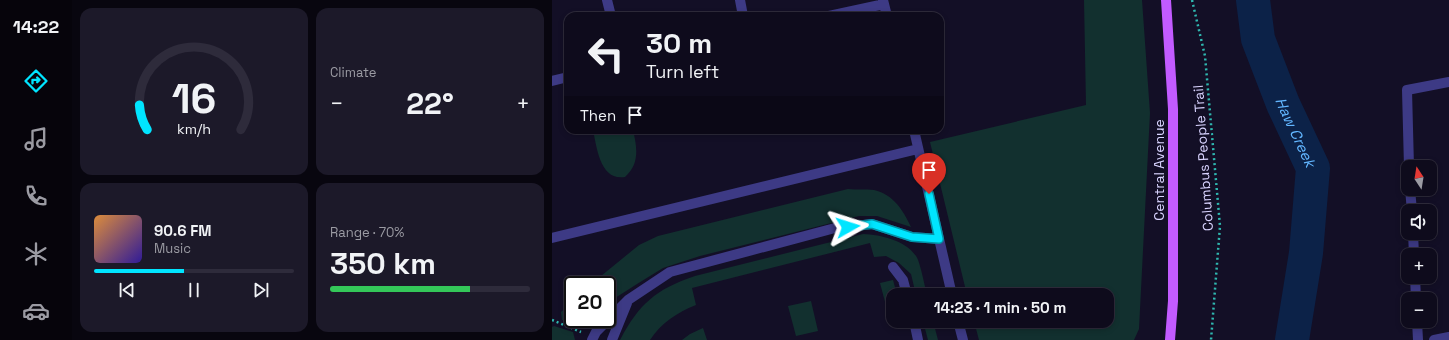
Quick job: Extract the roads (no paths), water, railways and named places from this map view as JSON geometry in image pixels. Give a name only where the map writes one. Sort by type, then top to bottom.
[{"type":"main road","name":"Central Avenue","points":[[1166,0],[1173,117],[1174,301],[1170,340]]},
{"type":"street","points":[[607,0],[609,12]]},
{"type":"street","points":[[740,0],[742,12]]},
{"type":"street","points":[[845,12],[884,2],[886,12]]},
{"type":"street","points":[[552,81],[564,78]]},
{"type":"street","points":[[1409,160],[1407,90],[1449,82]]},
{"type":"street","points":[[915,134],[950,288]]},
{"type":"street","points":[[552,238],[918,149]]},
{"type":"street","points":[[592,340],[596,332],[628,300],[670,272],[835,228],[872,224],[912,237],[939,239]]},
{"type":"street","points":[[893,266],[903,280],[905,288]]},
{"type":"street","points":[[612,340],[628,300]]},
{"type":"street","points":[[915,328],[918,340]]},
{"type":"street","points":[[960,328],[963,340]]},
{"type":"street","points":[[1417,328],[1418,340]]},
{"type":"street","points":[[1434,340],[1449,337]]},
{"type":"waterway","name":"Haw Creek","points":[[1253,0],[1258,39],[1283,104],[1313,168],[1306,253],[1292,340]]}]
